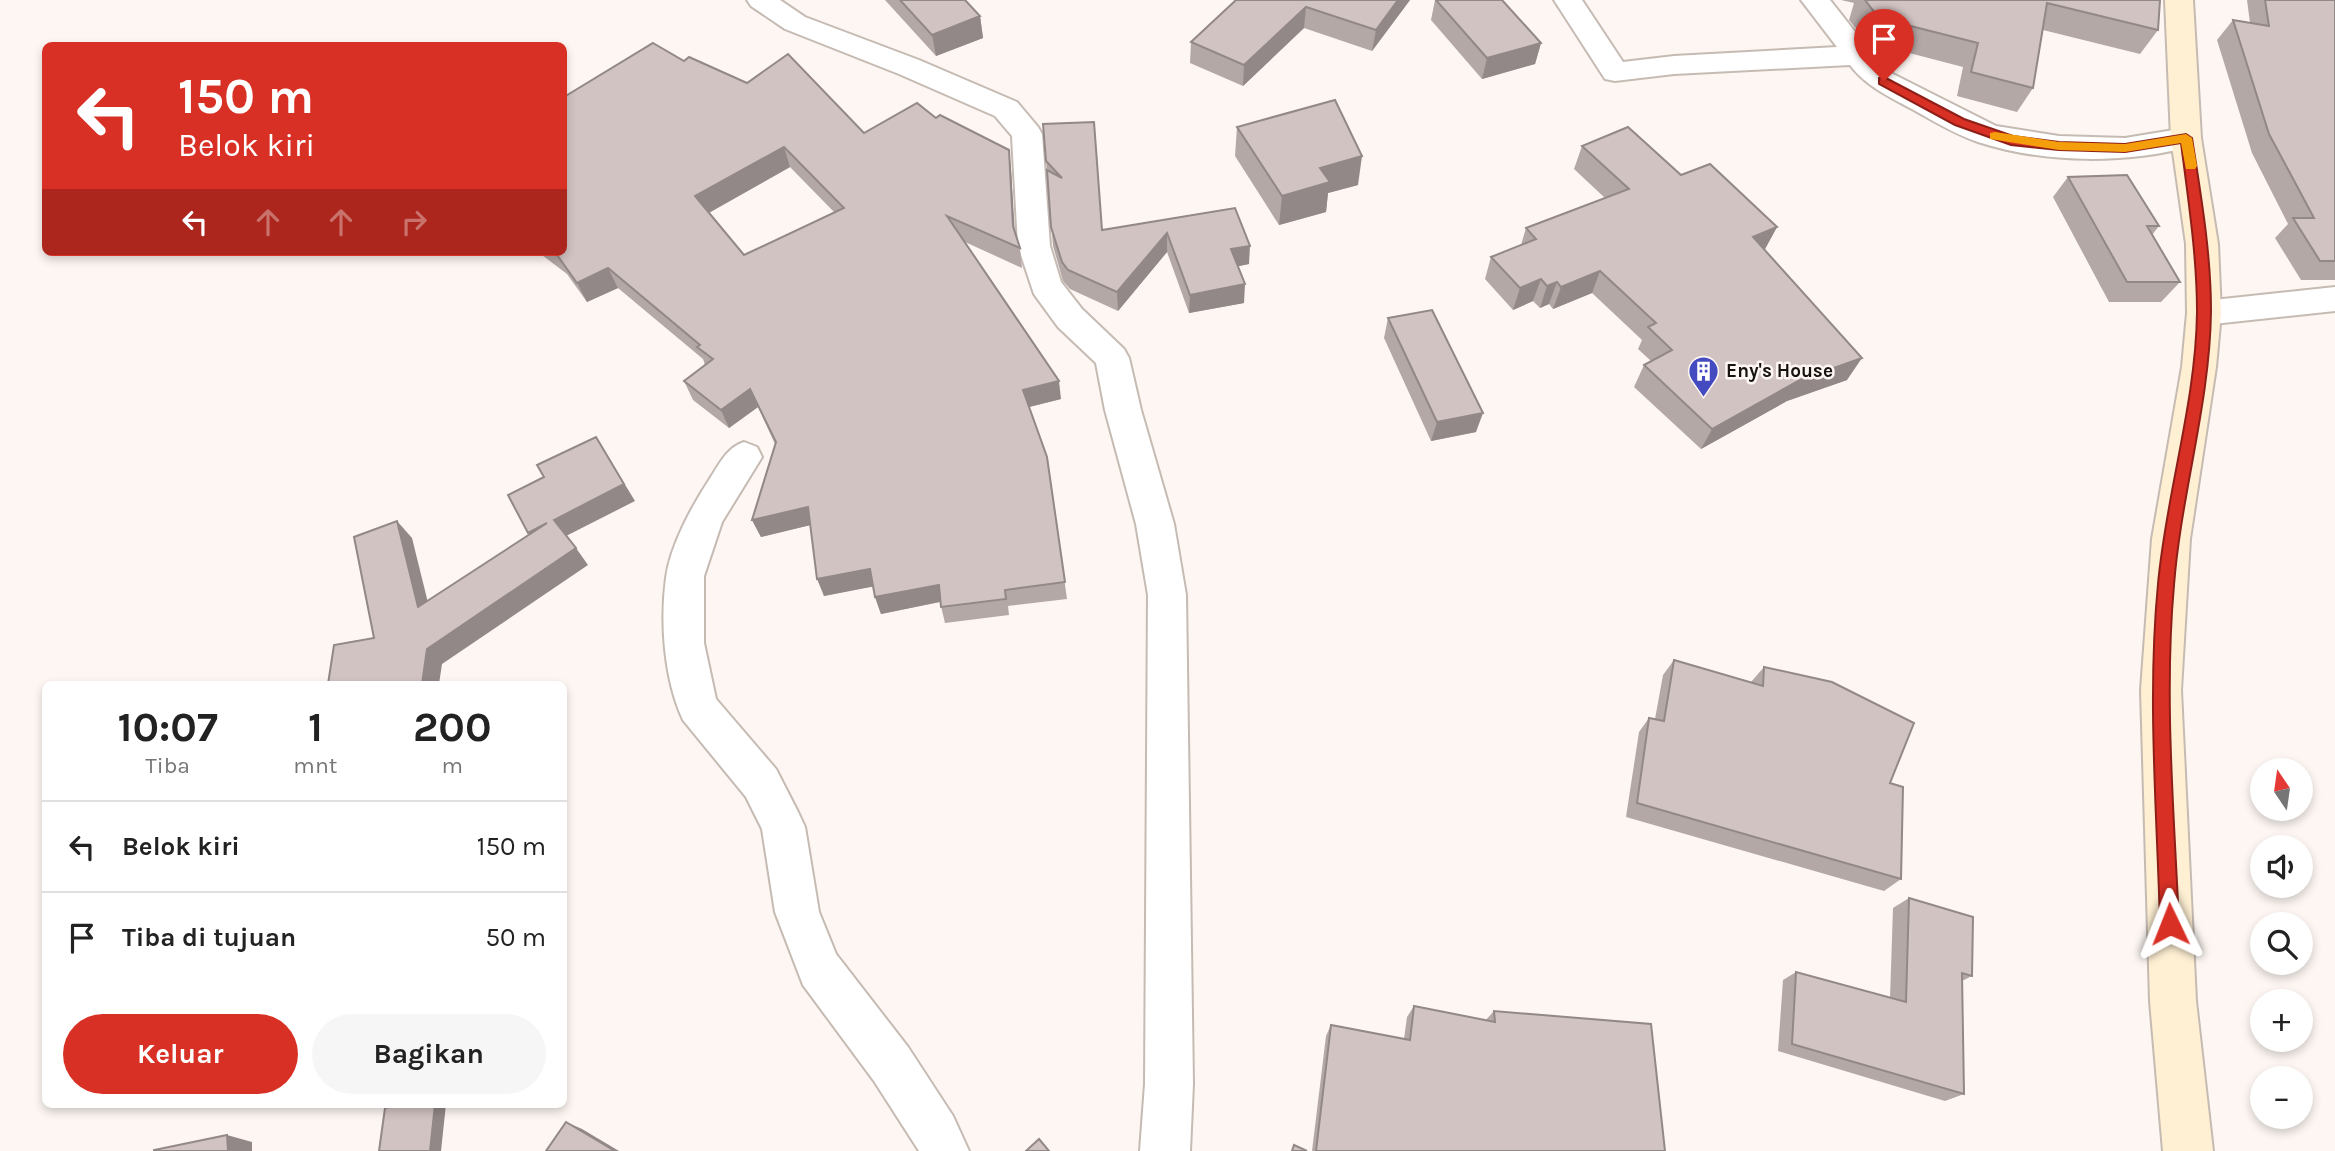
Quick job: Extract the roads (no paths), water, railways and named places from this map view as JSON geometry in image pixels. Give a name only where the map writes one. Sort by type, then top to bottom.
[{"type":"main road","points":[[2179,0],[2186,138],[2202,244],[2204,313],[2199,367],[2169,550],[2161,690],[2173,1001],[2188,1151]]},
{"type":"street","points":[[761,0],[795,23],[909,66],[1006,109],[1027,134],[1034,246],[1046,285],[1070,318],[1112,358],[1123,410],[1155,524],[1167,595],[1169,1084],[1165,1151]]},
{"type":"street","points":[[1568,0],[1615,72],[1674,65],[1858,55]]},
{"type":"street","points":[[1815,0],[1858,55],[1884,81],[1959,122],[2011,140],[2059,146],[2125,148],[2186,138]]},
{"type":"street","points":[[2204,313],[2335,299]]},
{"type":"street","points":[[744,457],[705,517],[685,576],[684,642],[697,707],[761,783],[783,827],[797,912],[819,969],[891,1064],[936,1133],[944,1151]]},
{"type":"place","name":"Eny's House","points":[[1703,398]]}]
